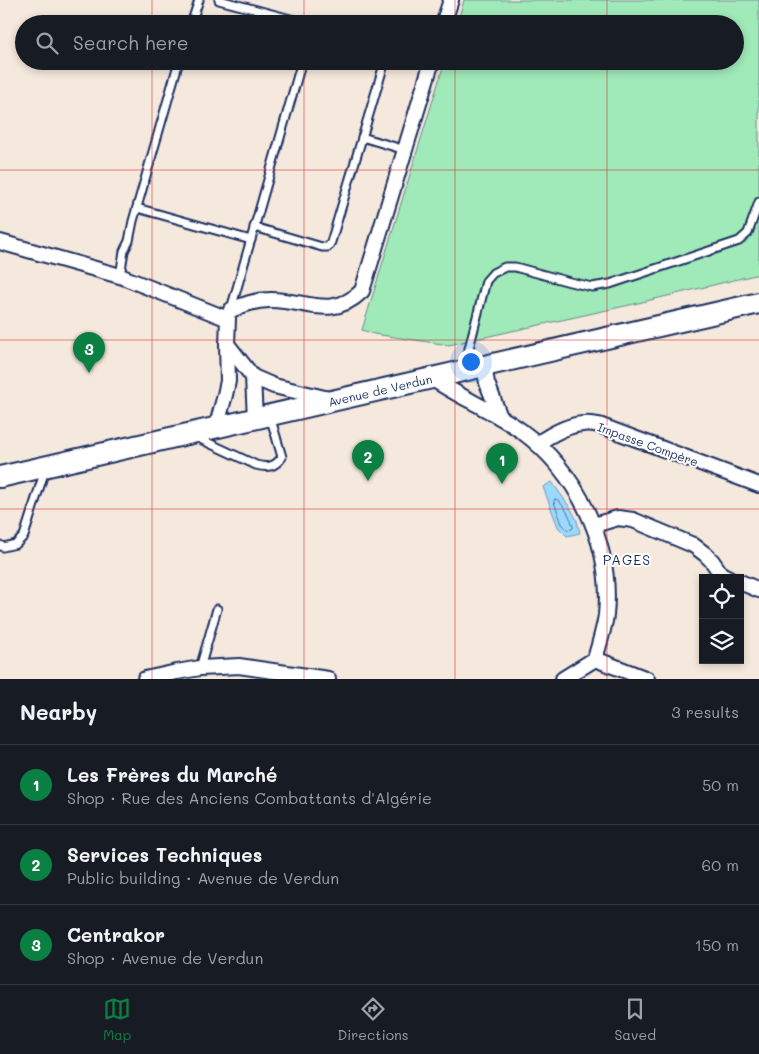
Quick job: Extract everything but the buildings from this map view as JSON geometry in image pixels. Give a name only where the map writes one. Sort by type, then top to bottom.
[{"type":"main road","name":"Avenue de Verdun","points":[[0,477],[759,302]]},
{"type":"street","points":[[447,15],[451,0]]},
{"type":"street","points":[[0,242],[120,276],[230,315],[253,302],[269,300],[289,301],[326,308],[345,304],[362,291],[429,70]]},
{"type":"street","points":[[216,428],[226,395],[228,381],[227,344],[230,315]]},
{"type":"street","points":[[227,344],[253,377],[262,417]]},
{"type":"street","points":[[484,366],[487,383],[500,417]]},
{"type":"street","points":[[253,377],[274,386],[335,400]]},
{"type":"street","points":[[431,378],[520,429],[537,444],[560,467],[579,495],[594,525],[602,554],[606,585],[606,615],[596,659],[563,679]]},
{"type":"street","name":"Impasse Compère","points":[[537,444],[567,428],[583,424],[599,425],[759,485]]},
{"type":"street","points":[[594,525],[618,518],[633,520],[693,545],[712,561],[721,574]]},
{"type":"street","points":[[744,584],[759,590]]},
{"type":"street","points":[[596,659],[647,679]]},
{"type":"street","points":[[145,679],[200,668],[239,666],[328,679]]},
{"type":"lane","points":[[194,15],[198,0]]},
{"type":"lane","points":[[219,0],[275,15]]},
{"type":"lane","points":[[120,276],[124,251],[129,241],[177,70]]},
{"type":"lane","points":[[230,315],[299,70]]},
{"type":"lane","points":[[254,227],[322,247],[328,246],[331,242],[382,70]]},
{"type":"lane","points":[[362,137],[405,150]]},
{"type":"lane","points":[[463,371],[486,281],[493,273],[505,267],[515,267],[592,287],[610,284],[739,241],[748,233],[759,202]]},
{"type":"lane","points":[[137,208],[251,240]]},
{"type":"lane","points":[[190,434],[256,465],[273,466],[282,457],[262,417]]},
{"type":"lane","points":[[0,545],[16,544],[24,536],[46,467]]},
{"type":"lane","points":[[200,668],[217,609]]},
{"type":"green space","points":[[464,0],[759,0],[759,274],[449,345],[374,334],[362,330],[442,70],[744,70],[744,15],[460,15]]},
{"type":"water","points":[[552,482],[571,509],[580,533],[567,536],[558,527],[543,487]]},
{"type":"place","name":"Centrakor","points":[[89,373]]},
{"type":"place","name":"Services Techniques","points":[[368,481]]},
{"type":"place","name":"Les Frères du Marché","points":[[502,484]]},
{"type":"district","name":"PAGES","points":[[627,559]]}]
